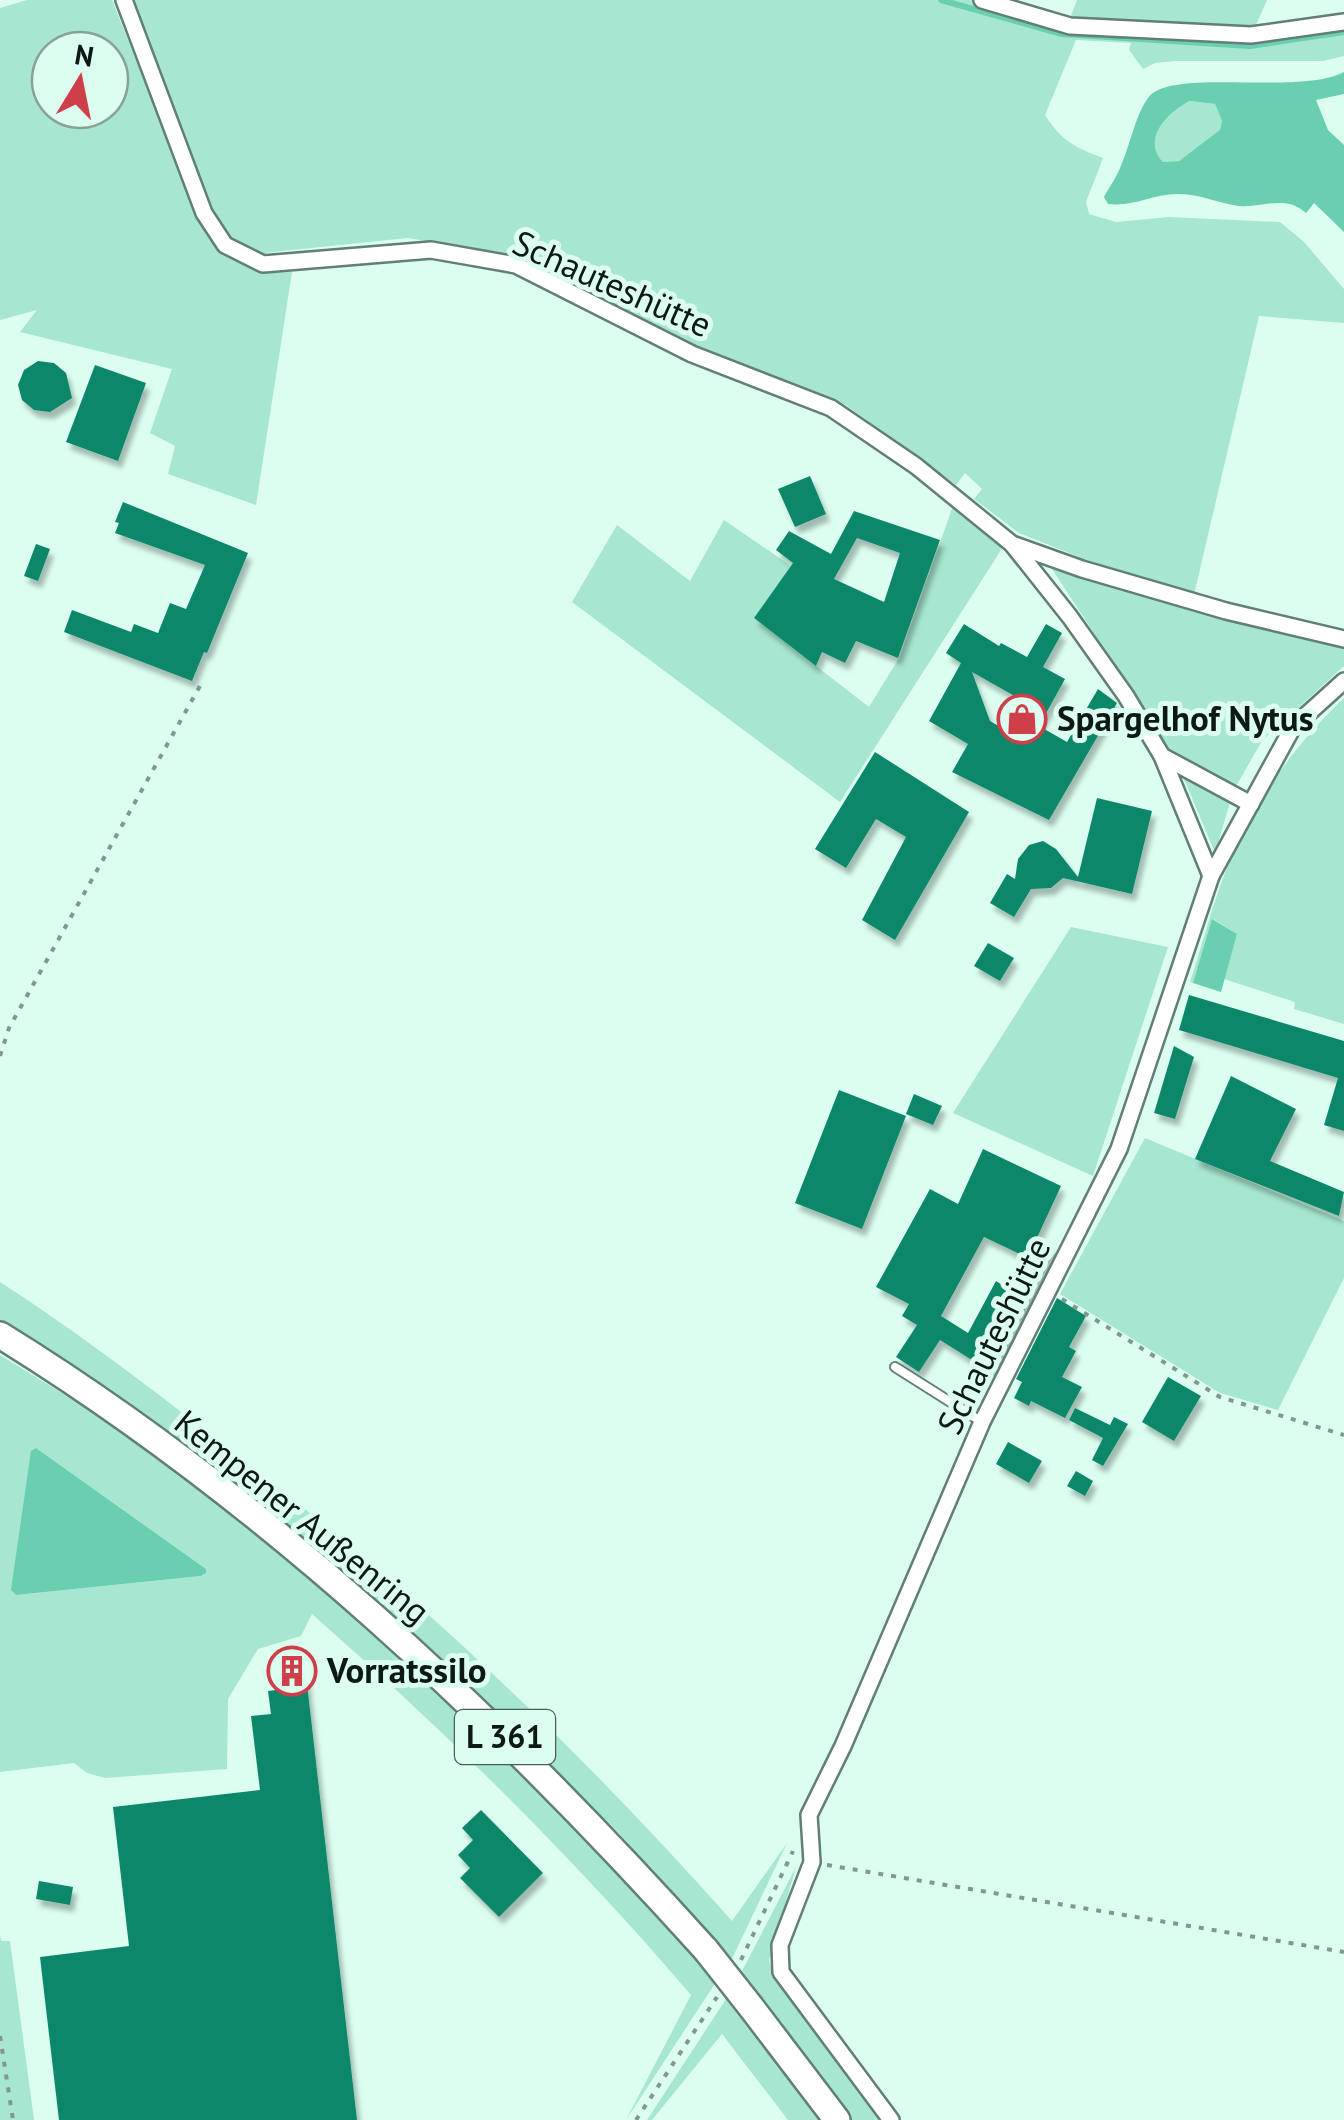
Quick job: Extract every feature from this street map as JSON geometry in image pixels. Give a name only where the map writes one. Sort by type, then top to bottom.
[{"type":"main road","name":"Kempener Außenring","points":[[0,1336],[208,1481],[335,1584],[500,1731],[706,1950],[837,2120]]},
{"type":"street","name":"Schauteshütte","points":[[124,0],[204,214],[225,245],[263,264],[431,250],[516,265],[692,354],[831,408],[916,466],[1012,544],[1126,696],[1162,756],[1211,876]]},
{"type":"street","points":[[982,0],[1070,26],[1251,36],[1344,22]]},
{"type":"street","name":"Schauteshütte","points":[[1012,544],[1226,611],[1344,639]]},
{"type":"street","name":"Schauteshütte","points":[[812,1862],[810,1815],[844,1746],[982,1422],[1119,1150],[1211,876],[1293,727],[1344,681]]},
{"type":"street","points":[[1162,756],[1250,804]]},
{"type":"street","points":[[812,1862],[780,1945],[781,1972],[891,2120]]},
{"type":"lane","points":[[895,1367],[982,1422]]},
{"type":"path","points":[[0,1056],[9,1028],[201,684]]},
{"type":"path","points":[[1050,1291],[1220,1397],[1344,1435]]},
{"type":"path","points":[[739,1964],[794,1850]]},
{"type":"path","points":[[812,1862],[1344,1952]]},
{"type":"path","points":[[636,2120],[718,1996]]},
{"type":"path","points":[[0,2036],[13,2120]]},
{"type":"shaded area","points":[[27,0],[112,0],[124,30],[30,30],[30,130],[130,130],[130,45],[199,218],[238,260],[262,270],[292,272],[256,505],[168,474],[175,446],[150,433],[172,369],[20,332],[37,310],[0,320],[0,8]]},
{"type":"shaded area","points":[[128,0],[971,0],[1064,29],[1344,28],[1344,56],[1323,61],[1176,61],[1155,63],[1143,69],[1129,50],[1131,43],[1076,40],[1045,115],[1070,142],[1103,158],[1086,202],[1089,214],[1116,222],[1169,217],[1280,222],[1304,242],[1344,289],[1344,323],[1259,316],[1194,595],[1107,568],[1019,533],[974,499],[982,489],[965,473],[956,485],[847,406],[680,339],[519,255],[407,238],[254,254],[237,244],[211,211]]},
{"type":"shaded area","points":[[1077,0],[1267,0],[1255,27],[1069,21]]},
{"type":"shaded area","points":[[1344,72],[1344,94],[1316,100],[1328,130],[1344,145],[1344,232],[1314,203],[1306,213],[1290,204],[1239,206],[1185,194],[1118,204],[1108,204],[1104,197],[1144,105],[1161,89],[1208,82],[1324,79]],"holes":[[[1190,101],[1215,104],[1222,121],[1220,130],[1179,161],[1163,162],[1155,144],[1166,119]]]},
{"type":"shaded area","points":[[1190,101],[1215,104],[1222,121],[1220,131],[1179,161],[1163,162],[1157,153],[1156,135],[1173,112]]},
{"type":"shaded area","points":[[953,506],[1003,547],[840,802],[572,602],[617,525],[690,581],[724,520],[791,566],[754,618],[869,707],[899,658]]},
{"type":"shaded area","points":[[1052,569],[1344,646],[1344,666],[1262,741],[1235,788],[1175,757]]},
{"type":"shaded area","points":[[1344,698],[1344,1024],[1294,1009],[1295,1002],[1224,979],[1237,934],[1213,919],[1193,983],[1190,982],[1223,877],[1251,817],[1293,754]]},
{"type":"shaded area","points":[[1182,774],[1231,799],[1215,853]]},
{"type":"shaded area","points":[[1212,919],[1237,934],[1221,992],[1193,983]]},
{"type":"shaded area","points":[[1071,927],[1168,947],[1093,1176],[953,1113]]},
{"type":"shaded area","points":[[1145,1138],[1344,1221],[1344,1278],[1278,1410],[1220,1393],[1060,1294]]},
{"type":"shaded area","points":[[0,1282],[184,1414],[402,1592],[538,1717],[732,1921],[787,1843],[729,1965],[619,1833],[443,1662],[316,1553],[47,1351],[0,1321]]},
{"type":"shaded area","points":[[0,1355],[116,1427],[198,1486],[358,1615],[435,1685],[581,1830],[716,1982],[626,2120],[691,1995],[508,1798],[312,1614],[301,1636],[258,1649],[228,1699],[227,1769],[105,1778],[87,1773],[74,1763],[0,1772]],"holes":[[[36,1448],[206,1569],[201,1576],[16,1595]]]},
{"type":"shaded area","points":[[36,1448],[206,1569],[206,1573],[16,1595],[11,1590],[31,1451]]},
{"type":"shaded area","points":[[796,1867],[769,1960],[773,1975],[884,2120],[848,2120],[739,1977]]},
{"type":"shaded area","points":[[0,1934],[1,1941],[10,1941],[34,2120],[0,2120]]},
{"type":"shaded area","points":[[728,1996],[824,2120],[788,2120],[722,2034],[652,2120],[647,2120]]},
{"type":"building","points":[[38,361],[54,363],[66,373],[72,398],[50,412],[34,410],[22,400],[18,385],[24,370]]},
{"type":"building","points":[[95,365],[146,383],[118,461],[66,442]]},
{"type":"building","points":[[810,476],[826,514],[795,527],[778,489]]},
{"type":"building","points":[[123,502],[248,553],[192,681],[64,632],[72,610],[131,632],[134,624],[158,633],[170,603],[186,609],[205,565],[115,533]]},
{"type":"building","points":[[854,511],[940,540],[898,658],[856,641],[845,663],[822,652],[816,666],[754,618],[793,563],[776,550],[789,531],[831,554]],"holes":[[[857,538],[900,553],[884,602],[834,579]]]},
{"type":"building","points":[[36,544],[50,549],[38,581],[24,576]]},
{"type":"building","points":[[964,624],[999,646],[1001,643],[1027,657],[1046,624],[1062,633],[1043,667],[1065,679],[1039,726],[1067,742],[1098,689],[1117,703],[1049,820],[952,772],[968,744],[929,721],[961,663],[946,653]],"holes":[[[972,672],[1029,704],[1012,734],[990,721]]]},
{"type":"building","points":[[875,752],[969,812],[895,940],[862,920],[906,837],[876,819],[846,868],[815,849]]},
{"type":"building","points":[[1097,798],[1152,811],[1132,894],[1063,878],[1051,888],[1031,889],[1014,917],[990,903],[1007,874],[1015,879],[1018,859],[1029,845],[1043,841],[1056,849],[1078,877]]},
{"type":"building","points":[[988,943],[1014,958],[1000,981],[974,966]]},
{"type":"building","points":[[1189,995],[1344,1041],[1344,1131],[1324,1125],[1338,1078],[1179,1030]]},
{"type":"building","points":[[1174,1046],[1194,1057],[1175,1119],[1154,1113]]},
{"type":"building","points":[[1231,1076],[1296,1109],[1270,1161],[1344,1192],[1339,1216],[1195,1159]]},
{"type":"building","points":[[839,1090],[906,1116],[862,1229],[795,1203]]},
{"type":"building","points":[[914,1094],[942,1106],[933,1125],[906,1114]]},
{"type":"building","points":[[983,1149],[1061,1186],[1036,1240],[1054,1248],[996,1369],[991,1366],[988,1370],[940,1340],[919,1372],[896,1357],[917,1325],[902,1316],[909,1304],[876,1287],[930,1189],[958,1204]],"holes":[[[984,1237],[1028,1258],[1010,1290],[996,1281],[968,1333],[941,1316]]]},
{"type":"building","points":[[1057,1298],[1086,1316],[1069,1347],[1076,1351],[1062,1377],[1082,1387],[1065,1418],[1031,1401],[1029,1406],[1014,1398],[1022,1382],[1016,1379]]},
{"type":"building","points":[[1168,1377],[1201,1396],[1174,1441],[1142,1422]]},
{"type":"building","points":[[1075,1408],[1110,1425],[1114,1417],[1128,1424],[1103,1466],[1092,1460],[1103,1438],[1069,1420]]},
{"type":"building","points":[[1008,1442],[1042,1461],[1029,1483],[996,1464]]},
{"type":"building","points":[[1076,1471],[1093,1481],[1085,1496],[1067,1486]]},
{"type":"building","points":[[294,1658],[303,1663],[306,1675],[357,2120],[59,2120],[40,1957],[129,1946],[113,1807],[260,1790],[251,1716],[271,1714],[268,1691],[284,1689],[279,1669],[284,1661]]},
{"type":"building","points":[[481,1810],[543,1873],[499,1917],[460,1878],[470,1868],[458,1855],[473,1840],[462,1828]]},
{"type":"building","points":[[39,1881],[73,1887],[70,1905],[36,1899]]},
{"type":"waterway","points":[[941,0],[1062,34],[1250,46],[1344,32]]},
{"type":"place","name":"Spargelhof Nytus","points":[[1022,719]]},
{"type":"place","name":"Vorratssilo","points":[[292,1671]]}]
